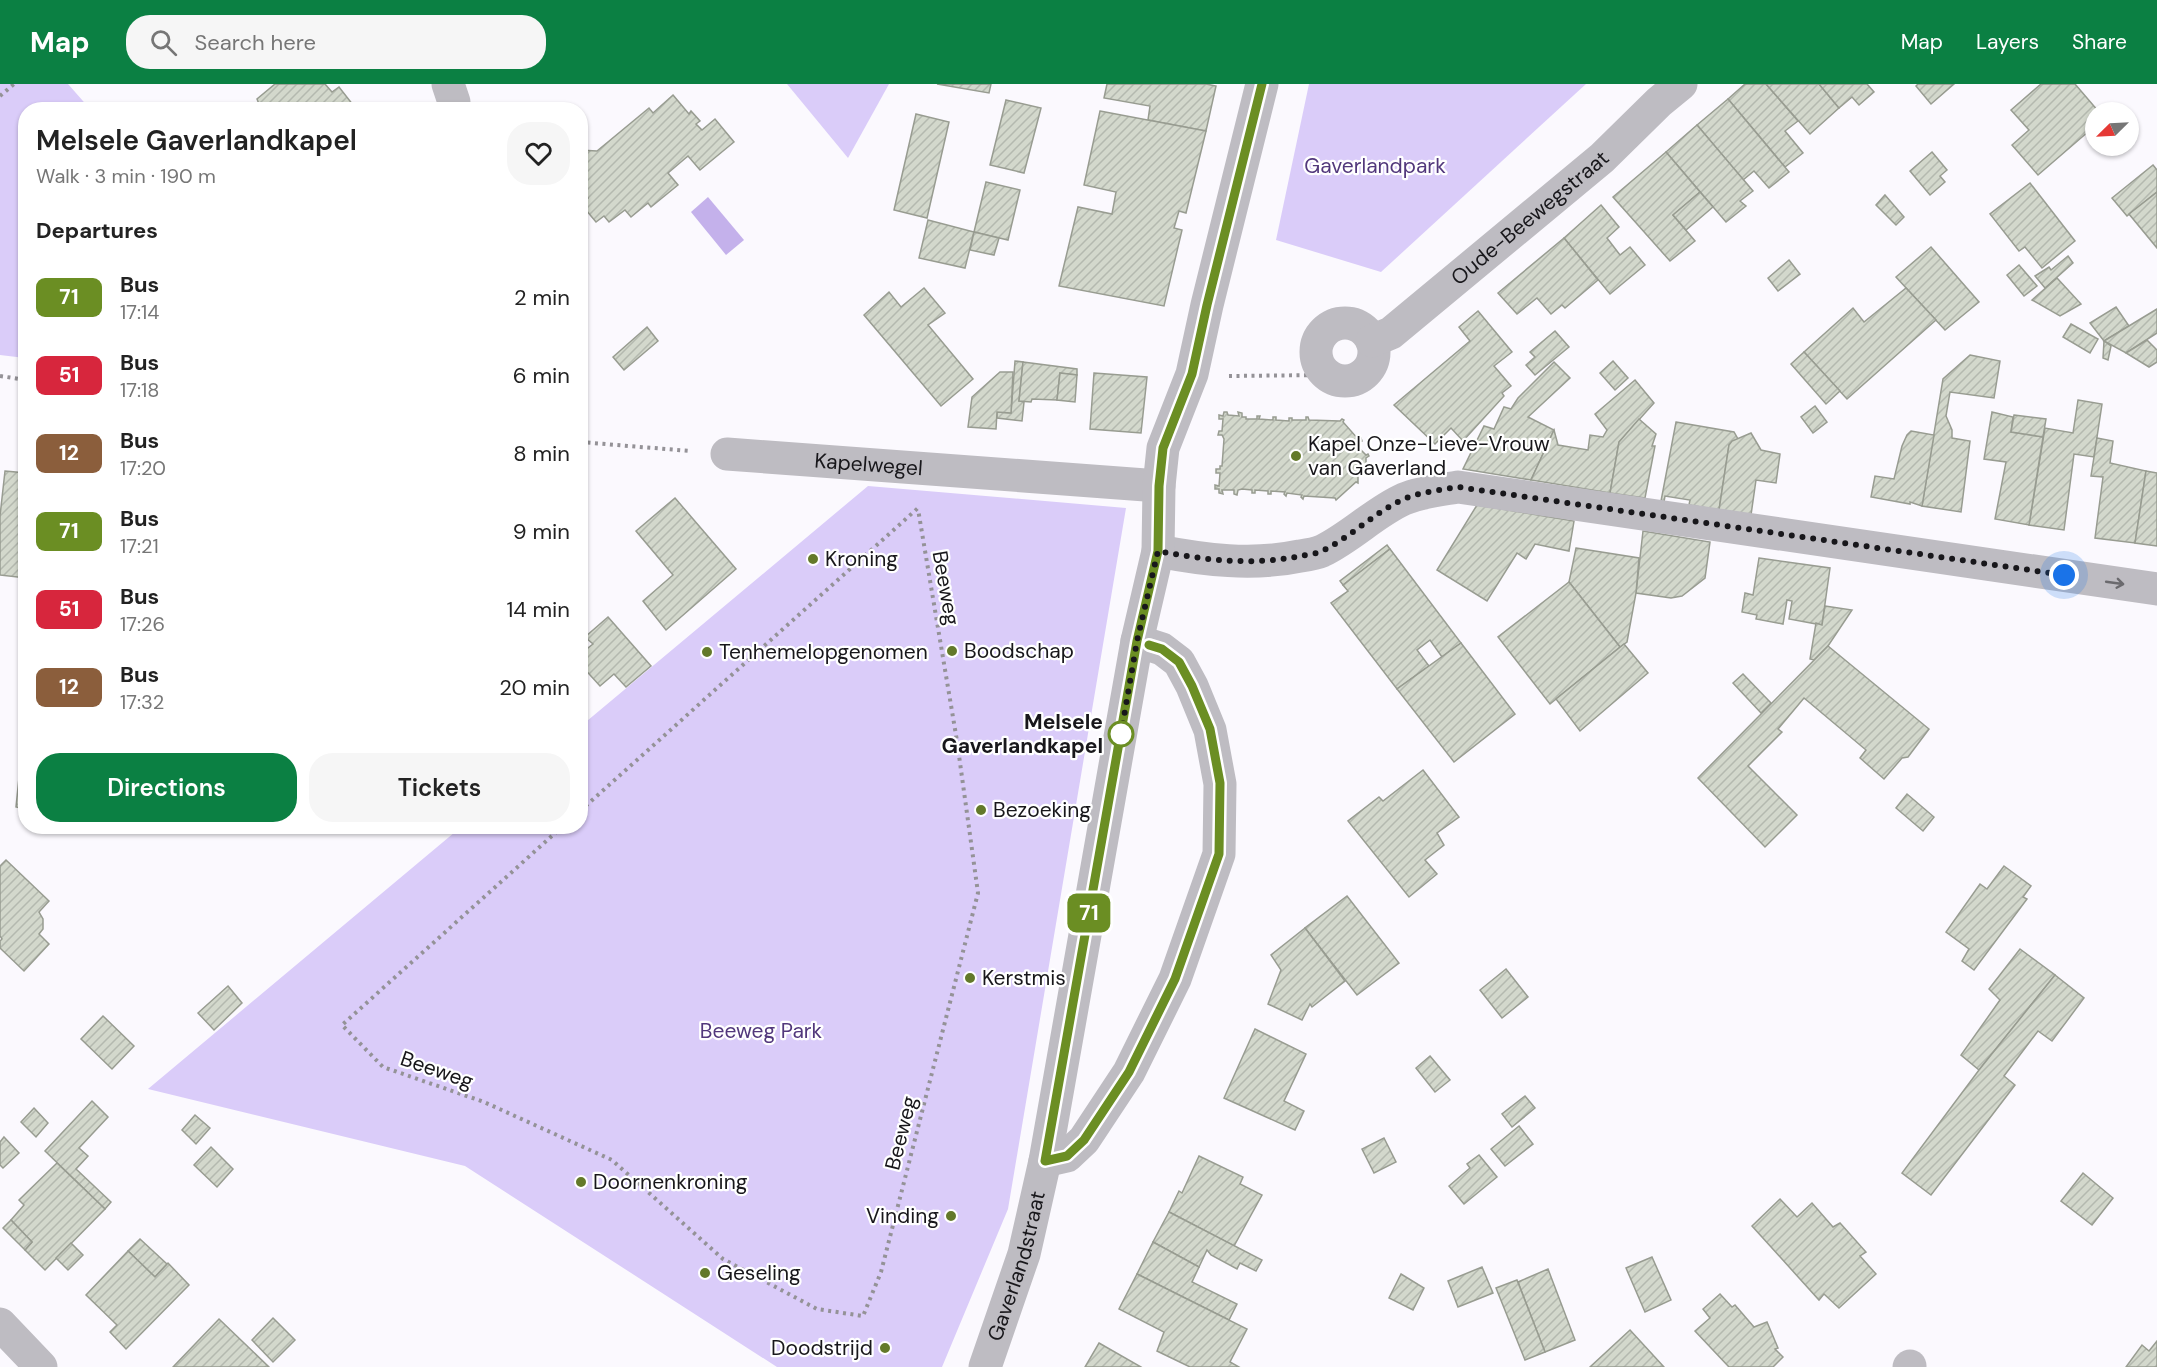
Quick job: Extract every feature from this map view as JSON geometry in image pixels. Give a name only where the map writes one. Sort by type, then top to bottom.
[{"type":"street","points":[[448,84],[454,102]]},
{"type":"street","name":"Gaverlandstraat","points":[[985,1367],[1024,1254],[1045,1161],[1137,641],[1158,551],[1159,486],[1163,448],[1192,374],[1262,84]]},
{"type":"street","name":"Oude-Beewegstraat","points":[[1372,341],[1391,333],[1567,188],[1681,84]]},
{"type":"street","points":[[1341,323],[1354,325],[1365,331],[1372,341],[1375,353],[1368,373],[1347,382],[1324,375],[1316,360],[1318,339],[1328,329],[1341,323]]},
{"type":"street","name":"Kapelwegel","points":[[728,454],[1159,486]]},
{"type":"street","points":[[1158,551],[1241,562],[1283,560],[1320,552],[1403,500],[1428,491],[1458,487],[2157,589]]},
{"type":"street","name":"Gaverlandstraat","points":[[1045,1161],[1067,1156],[1084,1140],[1129,1072],[1175,979],[1219,854],[1220,783],[1210,729],[1179,662],[1162,649],[1137,641]]},
{"type":"street","points":[[0,1324],[41,1367]]},
{"type":"path","points":[[0,96],[14,84]]},
{"type":"path","points":[[1192,374],[1324,375]]},
{"type":"path","points":[[0,376],[18,379]]},
{"type":"path","points":[[588,443],[728,454]]},
{"type":"path","name":"Beeweg","points":[[554,834],[342,1025],[383,1067],[484,1102],[612,1160],[723,1259],[817,1309],[863,1316],[881,1272],[978,893],[957,741],[918,509],[588,804]]},
{"type":"green space","points":[[0,84],[68,84],[84,102],[18,102],[18,357],[0,355]]},
{"type":"green space","points":[[787,84],[889,84],[848,158]]},
{"type":"green space","name":"Gaverlandpark","points":[[1309,84],[1586,84],[1381,272],[1276,240]]},
{"type":"green space","name":"Beeweg Park","points":[[868,486],[1126,508],[1008,1209],[942,1367],[777,1367],[465,1166],[148,1089],[453,834],[588,834],[588,720]]},
{"type":"shaded area","points":[[708,197],[744,240],[726,255],[691,212]]},
{"type":"building","points":[[275,84],[325,84],[332,92],[339,87],[351,102],[258,102],[257,99]]},
{"type":"building","points":[[937,84],[991,84],[989,93]]},
{"type":"building","points":[[1107,84],[1206,84],[1216,86],[1206,131],[1148,120],[1150,106],[1104,98]]},
{"type":"building","points":[[1745,84],[1766,84],[1798,121],[1785,131],[1803,153],[1785,167],[1728,99]]},
{"type":"building","points":[[1766,84],[1819,84],[1839,108],[1810,134]]},
{"type":"building","points":[[1819,84],[1867,84],[1874,92],[1859,105],[1852,97],[1839,108]]},
{"type":"building","points":[[1918,84],[1954,84],[1931,104],[1916,86]]},
{"type":"building","points":[[2041,84],[2075,84],[2090,102],[2085,102],[2085,134],[2038,175],[2012,145],[2029,130],[2011,110]]},
{"type":"building","points":[[673,95],[689,114],[691,111],[700,121],[696,124],[702,130],[715,119],[734,142],[700,170],[688,156],[668,173],[678,185],[651,207],[648,203],[631,217],[625,210],[609,222],[604,216],[596,222],[588,212],[588,150],[597,151],[649,108],[653,113]]},
{"type":"building","points":[[1728,99],[1789,172],[1769,188],[1754,171],[1743,180],[1697,125]]},
{"type":"building","points":[[1006,100],[1041,108],[1024,173],[990,165]]},
{"type":"building","points":[[1100,111],[1206,131],[1186,213],[1179,211],[1174,228],[1182,230],[1164,306],[1059,286],[1078,207],[1112,214],[1116,192],[1084,185]]},
{"type":"building","points":[[916,114],[949,122],[927,218],[894,210]]},
{"type":"building","points":[[1697,125],[1753,191],[1740,201],[1746,206],[1726,222],[1666,152]]},
{"type":"building","points":[[1666,152],[1700,192],[1673,215],[1695,241],[1670,261],[1613,197]]},
{"type":"building","points":[[1932,152],[1947,170],[1940,176],[1945,182],[1930,195],[1910,171]]},
{"type":"building","points":[[2153,165],[2157,170],[2157,192],[2127,216],[2112,198]]},
{"type":"building","points":[[986,182],[1020,190],[1008,240],[974,232]]},
{"type":"building","points":[[2030,183],[2075,241],[2042,268],[2025,247],[2019,251],[1990,214]]},
{"type":"building","points":[[1700,192],[1713,207],[1686,230],[1673,215]]},
{"type":"building","points":[[2157,192],[2157,248],[2129,214]]},
{"type":"building","points":[[1885,195],[1904,217],[1896,225],[1876,205]]},
{"type":"building","points":[[1601,205],[1619,227],[1607,238],[1620,255],[1630,247],[1645,265],[1610,294],[1564,238]]},
{"type":"building","points":[[928,220],[974,232],[965,268],[919,258]]},
{"type":"building","points":[[974,232],[999,238],[994,255],[970,250]]},
{"type":"building","points":[[1564,238],[1598,280],[1565,308],[1562,305],[1551,314],[1537,298],[1517,314],[1498,293]]},
{"type":"building","points":[[1931,247],[1979,302],[1945,330],[1896,277]]},
{"type":"building","points":[[2068,256],[2073,263],[2045,288],[2035,276],[2049,267],[2051,270]]},
{"type":"building","points":[[1789,260],[1800,274],[1778,291],[1768,278]]},
{"type":"building","points":[[2019,265],[2037,286],[2024,296],[2007,275]]},
{"type":"building","points":[[2057,278],[2081,304],[2060,316],[2032,300]]},
{"type":"building","points":[[924,288],[945,313],[928,325],[973,379],[941,406],[864,315],[889,292],[901,307]]},
{"type":"building","points":[[1906,288],[1936,320],[1847,399],[1804,352],[1853,308],[1864,322]]},
{"type":"building","points":[[2116,307],[2129,326],[2104,341],[2090,323]]},
{"type":"building","points":[[2157,309],[2157,333],[2126,353],[2104,341]]},
{"type":"building","points":[[1478,311],[1512,352],[1494,366],[1511,386],[1502,393],[1504,396],[1463,441],[1451,428],[1435,444],[1394,405],[1470,341],[1459,327]]},
{"type":"building","points":[[2071,324],[2098,339],[2090,353],[2063,337]]},
{"type":"building","points":[[647,327],[658,341],[624,370],[613,357]]},
{"type":"building","points":[[1555,331],[1569,347],[1535,375],[1526,365],[1535,357],[1530,352]]},
{"type":"building","points":[[2147,340],[2157,350],[2157,362],[2149,367],[2126,353]]},
{"type":"building","points":[[2104,341],[2111,346],[2108,360],[2103,358]]},
{"type":"building","points":[[1804,352],[1840,391],[1826,404],[1791,364]]},
{"type":"building","points":[[1970,355],[2000,361],[1994,398],[1950,392],[1946,416],[1952,430],[1952,438],[1970,441],[1961,512],[1922,506],[1943,379]]},
{"type":"building","points":[[1015,361],[1023,362],[1019,401],[1024,402],[1022,421],[997,418],[997,412],[1011,413]]},
{"type":"building","points":[[1613,361],[1628,378],[1615,390],[1600,373]]},
{"type":"building","points":[[1023,362],[1077,369],[1077,375],[1060,373],[1057,400],[1019,401]]},
{"type":"building","points":[[1554,362],[1570,378],[1528,417],[1554,430],[1531,480],[1463,469],[1484,426],[1494,429],[1504,407],[1511,409],[1518,398]]},
{"type":"building","points":[[1000,372],[1013,372],[1011,413],[997,412],[996,429],[968,427],[972,397]]},
{"type":"building","points":[[1060,373],[1077,375],[1075,402],[1057,400]]},
{"type":"building","points":[[1094,373],[1147,377],[1141,433],[1090,429]]},
{"type":"building","points":[[1635,380],[1654,403],[1619,442],[1610,493],[1531,480],[1554,430],[1558,445],[1588,450],[1590,435],[1603,437],[1607,430],[1595,414]]},
{"type":"building","points":[[2078,400],[2102,404],[2094,457],[2074,454],[2064,530],[2029,525],[2045,428],[2073,433]]},
{"type":"building","points":[[1815,406],[1827,422],[1813,433],[1801,417]]},
{"type":"building","name":"Kapel Onze-Lieve-Vrouw van Gaverland","points":[[1224,412],[1228,415],[1239,416],[1238,412],[1242,413],[1242,417],[1246,419],[1257,419],[1257,416],[1260,416],[1259,419],[1273,420],[1273,417],[1276,417],[1276,420],[1289,421],[1289,418],[1306,420],[1306,417],[1309,420],[1340,421],[1342,419],[1358,439],[1361,438],[1359,448],[1366,455],[1368,454],[1366,465],[1369,466],[1358,474],[1358,483],[1356,482],[1336,500],[1335,498],[1304,496],[1303,499],[1302,495],[1287,493],[1286,496],[1285,492],[1271,491],[1271,494],[1268,494],[1268,491],[1255,490],[1255,493],[1252,493],[1252,490],[1242,489],[1238,490],[1237,495],[1234,494],[1234,490],[1222,490],[1223,494],[1219,493],[1215,485],[1219,486],[1220,473],[1216,473],[1216,469],[1222,466],[1224,439],[1222,435],[1218,435],[1219,431],[1222,431],[1223,419],[1219,419],[1219,415],[1223,416]]},
{"type":"building","points":[[1992,412],[2013,417],[2011,432],[2043,437],[2029,525],[1995,519],[2006,462],[1984,459]]},
{"type":"building","points":[[2014,415],[2046,419],[2043,437],[2011,432]]},
{"type":"building","points":[[1639,419],[1656,434],[1652,446],[1655,446],[1645,498],[1610,493],[1619,442]]},
{"type":"building","points":[[1676,422],[1734,432],[1738,439],[1729,445],[1719,510],[1689,505],[1690,500],[1665,496],[1664,502],[1661,501]]},
{"type":"building","points":[[1911,431],[1934,435],[1922,506],[1910,502],[1910,504],[1871,497],[1875,476],[1894,479],[1902,446]]},
{"type":"building","points":[[1751,433],[1761,450],[1780,454],[1776,483],[1756,480],[1751,515],[1719,510],[1729,445],[1732,441]]},
{"type":"building","points":[[2097,438],[2113,441],[2110,463],[2146,471],[2135,543],[2095,538],[2103,477],[2091,476]]},
{"type":"building","points":[[5,471],[18,472],[18,577],[0,575],[0,516]]},
{"type":"building","points":[[2146,471],[2157,473],[2157,546],[2135,543]]},
{"type":"building","points":[[675,498],[736,569],[666,630],[643,601],[673,575],[636,531]]},
{"type":"building","points":[[1477,505],[1574,521],[1569,551],[1535,544],[1526,559],[1517,553],[1487,601],[1437,570]]},
{"type":"building","points":[[1643,531],[1710,542],[1705,578],[1682,596],[1671,598],[1636,593]]},
{"type":"building","points":[[1387,545],[1390,549],[1343,585],[1340,581]]},
{"type":"building","points":[[1576,548],[1639,558],[1636,593],[1627,642],[1620,647],[1569,582]]},
{"type":"building","points":[[1390,549],[1461,643],[1442,657],[1430,640],[1417,650],[1429,666],[1397,689],[1331,603],[1348,591],[1343,585]]},
{"type":"building","points":[[1759,558],[1830,568],[1822,625],[1789,619],[1792,601],[1787,600],[1783,624],[1756,619],[1757,615],[1742,612],[1745,593],[1753,595]]},
{"type":"building","points":[[1569,582],[1620,647],[1550,704],[1498,637]]},
{"type":"building","points":[[1825,606],[1852,610],[1828,646],[1814,660],[1810,659],[1816,623],[1822,625]]},
{"type":"building","points":[[608,617],[651,666],[626,687],[614,674],[600,686],[588,673],[588,648],[593,644],[588,640],[588,634]]},
{"type":"building","points":[[1461,643],[1515,714],[1454,762],[1397,689]]},
{"type":"building","points":[[1624,644],[1648,673],[1580,731],[1556,699]]},
{"type":"building","points":[[1828,646],[1929,729],[1908,757],[1902,758],[1884,779],[1860,758],[1866,750],[1804,698],[1778,729],[1782,732],[1748,766],[1797,815],[1765,847],[1698,778]]},
{"type":"building","points":[[1743,674],[1771,703],[1761,713],[1733,683]]},
{"type":"building","points":[[1423,770],[1459,817],[1437,833],[1444,845],[1425,860],[1437,874],[1409,897],[1348,821],[1379,797],[1383,801]]},
{"type":"building","points":[[1907,794],[1934,817],[1923,831],[1896,808]]},
{"type":"building","points":[[6,860],[49,901],[39,912],[43,919],[43,929],[39,934],[49,944],[24,971],[0,948],[2,939],[0,936],[0,866]]},
{"type":"building","points":[[2004,866],[2031,886],[2023,897],[2027,899],[1974,970],[1962,961],[1969,949],[1946,932],[1980,884],[1987,889]]},
{"type":"building","points":[[1347,896],[1399,963],[1357,995],[1305,928]]},
{"type":"building","points":[[1305,928],[1345,981],[1312,1007],[1310,1004],[1302,1020],[1268,1004],[1281,970],[1271,955]]},
{"type":"building","points":[[2020,949],[2055,975],[1979,1070],[1961,1055],[2000,1000],[1989,989]]},
{"type":"building","points":[[1506,969],[1528,997],[1502,1018],[1480,990]]},
{"type":"building","points":[[2055,975],[2084,998],[2052,1041],[2038,1031],[2004,1076],[2015,1085],[1931,1195],[1902,1173],[1979,1070]]},
{"type":"building","points":[[228,986],[242,1003],[214,1030],[198,1013]]},
{"type":"building","points":[[103,1016],[134,1046],[112,1069],[81,1039]]},
{"type":"building","points":[[1255,1029],[1306,1054],[1284,1101],[1304,1111],[1295,1130],[1224,1098]]},
{"type":"building","points":[[1430,1056],[1450,1080],[1435,1092],[1416,1068]]},
{"type":"building","points":[[1525,1096],[1535,1108],[1512,1127],[1502,1114]]},
{"type":"building","points":[[92,1101],[108,1117],[79,1148],[88,1156],[76,1169],[111,1202],[105,1209],[45,1151]]},
{"type":"building","points":[[34,1108],[48,1123],[36,1137],[21,1122]]},
{"type":"building","points":[[195,1115],[210,1128],[196,1144],[182,1130]]},
{"type":"building","points":[[1519,1126],[1533,1144],[1505,1166],[1491,1149]]},
{"type":"building","points":[[4,1137],[19,1153],[3,1168],[0,1165],[0,1142]]},
{"type":"building","points":[[1384,1138],[1396,1162],[1374,1173],[1362,1149]]},
{"type":"building","points":[[211,1147],[233,1169],[217,1187],[194,1165]]},
{"type":"building","points":[[1479,1155],[1497,1177],[1464,1204],[1449,1186],[1470,1168],[1467,1164]]},
{"type":"building","points":[[1199,1156],[1243,1177],[1240,1184],[1262,1195],[1234,1246],[1169,1212],[1179,1191],[1182,1193]]},
{"type":"building","points":[[57,1163],[105,1209],[45,1270],[25,1250],[32,1242],[11,1220],[24,1205],[19,1200]]},
{"type":"building","points":[[2083,1173],[2113,1198],[2092,1225],[2061,1201]]},
{"type":"building","points":[[1780,1199],[1797,1217],[1812,1203],[1833,1227],[1840,1223],[1866,1252],[1860,1256],[1876,1274],[1839,1308],[1824,1294],[1819,1300],[1752,1226]]},
{"type":"building","points":[[1169,1212],[1262,1260],[1256,1271],[1240,1263],[1237,1269],[1211,1255],[1207,1250],[1199,1267],[1153,1242]]},
{"type":"building","points":[[11,1220],[32,1242],[25,1250],[3,1228]]},
{"type":"building","points":[[140,1239],[167,1264],[155,1277],[128,1251]]},
{"type":"building","points":[[1153,1242],[1199,1267],[1192,1282],[1237,1304],[1229,1320],[1137,1274]]},
{"type":"building","points":[[71,1243],[83,1255],[68,1270],[56,1258]]},
{"type":"building","points":[[128,1251],[155,1277],[168,1263],[189,1285],[126,1349],[110,1332],[117,1325],[86,1295]]},
{"type":"building","points":[[1652,1257],[1671,1300],[1645,1312],[1626,1268]]},
{"type":"building","points":[[1482,1267],[1493,1293],[1458,1307],[1448,1281]]},
{"type":"building","points":[[1548,1269],[1575,1340],[1545,1352],[1518,1282]]},
{"type":"building","points":[[1137,1274],[1247,1329],[1230,1362],[1239,1367],[1190,1367],[1157,1351],[1164,1332],[1119,1309]]},
{"type":"building","points":[[1401,1274],[1424,1288],[1413,1310],[1389,1298]]},
{"type":"building","points":[[1517,1280],[1545,1352],[1525,1360],[1496,1288]]},
{"type":"building","points":[[1720,1294],[1732,1307],[1735,1305],[1754,1327],[1767,1322],[1778,1348],[1775,1349],[1783,1357],[1773,1367],[1729,1367],[1695,1331],[1710,1318],[1703,1309]]},
{"type":"building","points":[[273,1318],[295,1340],[273,1362],[252,1340]]},
{"type":"building","points":[[219,1319],[269,1367],[173,1367]]},
{"type":"building","points":[[1630,1330],[1664,1367],[1590,1367]]},
{"type":"building","points":[[2157,1341],[2157,1367],[2126,1367],[2142,1345],[2149,1351]]},
{"type":"building","points":[[1099,1343],[1141,1367],[1085,1367]]},
{"type":"bus line","name":"71","points":[[1149,645],[1162,649],[1179,662],[1210,729],[1220,783],[1219,854],[1175,979],[1129,1072],[1084,1140],[1067,1156],[1045,1161],[1137,641],[1158,551],[1159,486],[1163,448],[1192,374],[1262,84]]},
{"type":"place","name":"Kapel Onze-Lieve-Vrouw van Gaverland","points":[[1296,456]]},
{"type":"place","name":"Kroning","points":[[813,559]]},
{"type":"place","name":"Boodschap","points":[[952,651]]},
{"type":"place","name":"Tenhemelopgenomen","points":[[707,652]]},
{"type":"place","name":"Melsele Gaverlandkapel","points":[[1121,734]]},
{"type":"place","name":"Bezoeking","points":[[981,810]]},
{"type":"place","name":"Kerstmis","points":[[970,978]]},
{"type":"place","name":"Doornenkroning","points":[[581,1182]]},
{"type":"place","name":"Vinding","points":[[951,1216]]},
{"type":"place","name":"Geseling","points":[[705,1273]]},
{"type":"place","name":"Doodstrijd","points":[[885,1348]]},
{"type":"route","points":[[1121,734],[1137,641],[1158,551],[1241,562],[1283,560],[1320,552],[1403,500],[1428,491],[1458,487],[2064,575]]}]
